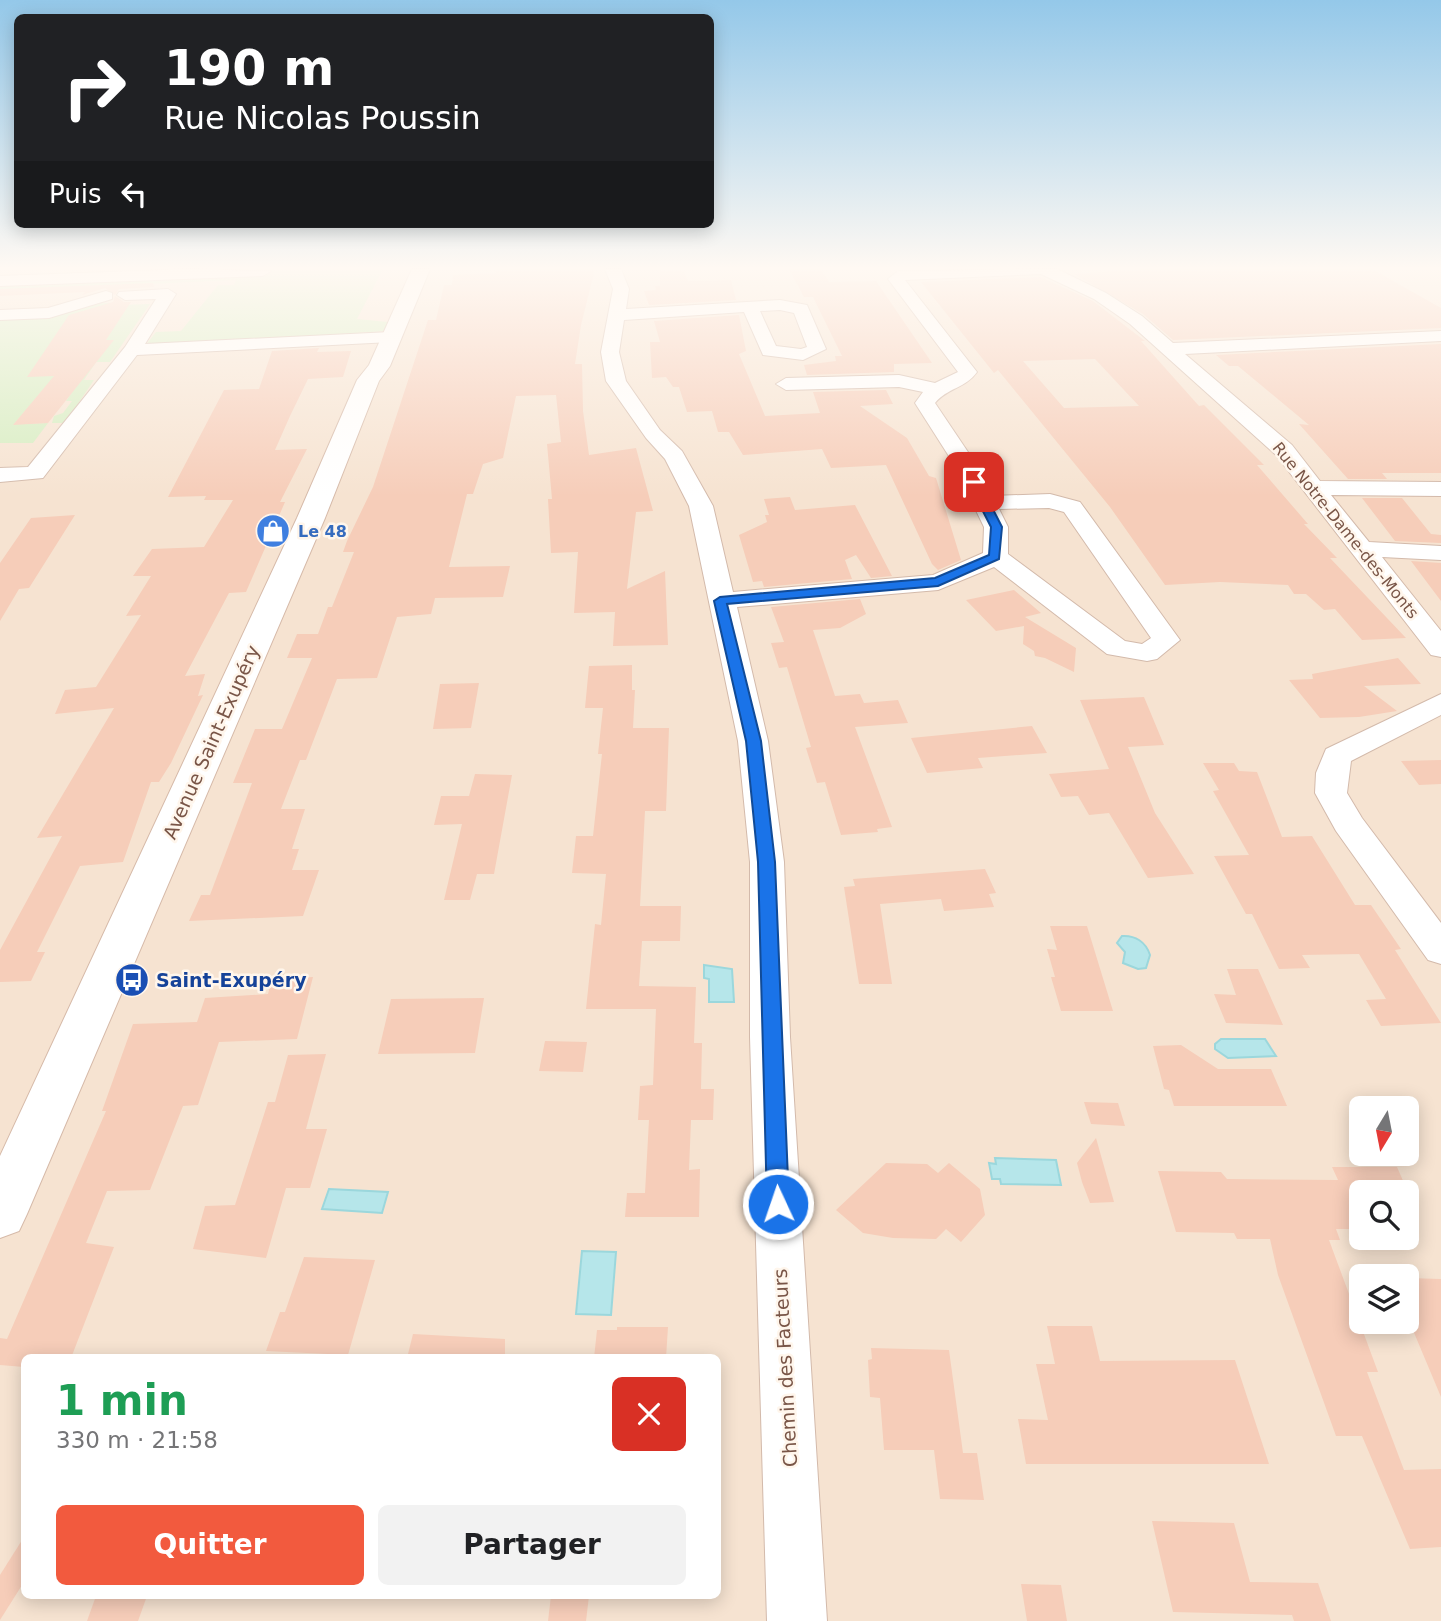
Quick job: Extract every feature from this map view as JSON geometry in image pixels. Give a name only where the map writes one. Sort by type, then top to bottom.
[{"type":"main road","name":"Avenue Saint-Exupéry","points":[[0,1214],[311,518],[368,380],[379,366],[388,345]]},
{"type":"street","points":[[5,480],[35,473],[43,465],[136,345]]},
{"type":"street","points":[[132,350],[248,345]]},
{"type":"street","name":"Chemin des Facteurs","points":[[612,345],[610,352],[616,381],[653,434],[674,456],[701,506],[753,741],[767,862],[771,1051],[797,1621]]},
{"type":"street","points":[[786,384],[899,381],[936,389],[961,380],[968,372],[947,345]]},
{"type":"street","name":"Rue Notre-Dame-des-Monts","points":[[1163,345],[1284,450],[1441,649]]},
{"type":"street","points":[[1168,349],[1259,345]]},
{"type":"street","points":[[936,389],[925,403],[963,461],[996,527],[995,557]]},
{"type":"street","points":[[1315,488],[1441,489]]},
{"type":"street","points":[[984,503],[1050,501],[1072,507],[1166,640],[1147,653],[1117,648],[1012,567],[995,557]]},
{"type":"street","points":[[1363,549],[1441,553]]},
{"type":"street","points":[[720,601],[938,582],[995,557]]},
{"type":"street","points":[[1441,703],[1337,756],[1332,773],[1331,793],[1348,823],[1441,950]]},
{"type":"shaded area","points":[[0,345],[1441,345],[1441,1621],[0,1621]]},
{"type":"green space","points":[[0,345],[122,345],[110,362],[96,362],[84,380],[94,380],[65,423],[52,423],[54,416],[63,413],[72,401],[66,401],[73,391],[41,392],[14,424],[48,423],[33,443],[0,443]]},
{"type":"water","points":[[1122,936],[1136,938],[1146,946],[1150,955],[1146,968],[1138,969],[1123,963],[1125,952],[1117,943]]},
{"type":"water","points":[[704,965],[732,969],[734,1002],[709,1002],[709,979],[704,978]]},
{"type":"water","points":[[1221,1039],[1265,1039],[1276,1056],[1228,1058],[1215,1049],[1215,1044]]},
{"type":"water","points":[[995,1158],[1056,1160],[1061,1185],[1001,1184],[1000,1179],[992,1179],[989,1163],[996,1164]]},
{"type":"water","points":[[329,1189],[388,1192],[382,1213],[322,1209]]},
{"type":"water","points":[[582,1251],[616,1252],[611,1315],[576,1314]]},
{"type":"building","points":[[49,345],[110,345],[48,423],[13,425],[54,376],[27,377]]},
{"type":"building","points":[[420,345],[578,345],[575,364],[582,364],[583,411],[589,455],[636,448],[653,511],[636,512],[627,589],[665,571],[668,645],[613,646],[615,612],[574,613],[578,552],[551,553],[548,499],[552,499],[547,444],[561,442],[556,395],[516,396],[503,458],[483,464],[473,494],[467,494],[449,567],[510,566],[503,597],[435,598],[431,614],[397,617],[377,678],[337,679],[306,760],[300,760],[281,809],[305,809],[292,849],[299,849],[292,870],[319,870],[303,916],[189,921],[201,895],[210,895],[252,783],[233,783],[255,729],[282,729],[312,658],[287,658],[297,634],[318,634],[328,607],[332,607],[354,552],[343,552],[373,487]]},
{"type":"building","points":[[650,345],[745,345],[746,351],[739,354],[765,416],[820,413],[813,392],[886,390],[893,404],[860,406],[907,438],[929,476],[936,478],[961,560],[938,570],[932,564],[886,465],[831,468],[822,449],[743,455],[729,432],[718,432],[712,411],[687,412],[679,387],[673,387],[666,377],[652,378]]},
{"type":"building","points":[[836,345],[919,345],[932,363],[894,364],[894,372],[807,375],[804,365],[836,361],[835,356],[842,356]]},
{"type":"building","points":[[971,345],[1144,345],[1199,406],[1204,405],[1264,465],[1257,465],[1308,524],[1304,524],[1337,558],[1330,558],[1406,638],[1362,640],[1335,609],[1324,610],[1306,594],[1294,594],[1288,585],[1220,582],[1165,585],[1110,507],[998,370],[994,373]],"holes":[[[1095,359],[1139,406],[1064,408],[1023,361]]]},
{"type":"building","points":[[1441,345],[1441,473],[1382,473],[1387,479],[1348,479],[1299,424],[1309,425],[1238,366],[1229,366],[1216,355]]},
{"type":"building","points":[[319,348],[317,352],[351,351],[343,377],[308,379],[290,416],[275,450],[307,449],[280,502],[285,502],[246,592],[229,593],[185,676],[205,674],[198,696],[203,695],[171,763],[159,782],[151,782],[123,862],[80,866],[37,952],[45,952],[31,981],[0,982],[0,950],[62,836],[37,838],[114,708],[55,714],[65,690],[96,687],[141,615],[126,616],[151,576],[133,576],[152,549],[204,547],[233,500],[204,500],[206,496],[168,497],[224,390],[259,389],[272,351]]},
{"type":"building","points":[[790,497],[795,510],[855,505],[892,576],[871,578],[856,555],[845,560],[852,579],[764,587],[762,581],[753,582],[739,535],[767,522],[765,515],[769,515],[764,499]]},
{"type":"building","points":[[1362,498],[1402,498],[1431,534],[1441,535],[1441,543],[1395,541]]},
{"type":"building","points":[[75,515],[29,588],[19,589],[0,621],[0,563],[31,518]]},
{"type":"building","points":[[1411,561],[1441,563],[1441,601]]},
{"type":"building","points":[[1014,590],[1041,613],[1025,617],[1076,648],[1074,672],[1035,656],[1034,651],[1023,644],[1024,626],[996,631],[966,600]]},
{"type":"building","points":[[860,599],[866,614],[840,628],[813,630],[835,696],[860,694],[864,703],[898,700],[908,723],[855,727],[892,827],[877,829],[878,832],[841,835],[825,782],[817,783],[806,748],[811,747],[787,667],[779,668],[771,643],[784,642],[771,607]]},
{"type":"building","points":[[1398,658],[1421,684],[1364,686],[1397,711],[1359,717],[1320,718],[1289,680],[1313,679],[1312,674]]},
{"type":"building","points":[[632,665],[632,690],[635,690],[633,728],[669,728],[666,811],[645,811],[640,906],[681,906],[680,941],[642,941],[639,986],[696,987],[694,1043],[702,1043],[701,1089],[714,1089],[713,1120],[691,1120],[689,1170],[700,1169],[699,1217],[625,1217],[627,1193],[645,1193],[649,1120],[638,1120],[640,1086],[653,1085],[656,1009],[586,1009],[595,924],[601,925],[606,874],[572,873],[576,836],[593,836],[602,754],[598,754],[603,708],[585,708],[589,666]]},
{"type":"building","points":[[479,683],[471,728],[433,729],[440,684]]},
{"type":"building","points":[[1144,697],[1164,745],[1128,747],[1155,813],[1194,874],[1148,878],[1109,813],[1089,815],[1078,796],[1061,797],[1049,774],[1109,769],[1080,700]]},
{"type":"building","points":[[1032,726],[1047,753],[978,758],[983,768],[927,773],[911,738]]},
{"type":"building","points":[[1441,760],[1441,784],[1419,785],[1401,761]]},
{"type":"building","points":[[1203,763],[1234,763],[1239,771],[1257,772],[1282,837],[1312,836],[1355,905],[1371,905],[1401,949],[1395,950],[1441,1023],[1381,1026],[1366,1000],[1386,999],[1359,954],[1302,955],[1310,968],[1279,969],[1252,914],[1246,914],[1214,856],[1249,855],[1213,791],[1219,790]]},
{"type":"building","points":[[475,774],[512,775],[494,874],[477,874],[470,900],[444,900],[462,824],[434,825],[441,796],[469,796]]},
{"type":"building","points":[[985,869],[996,893],[989,894],[994,907],[944,911],[941,899],[880,904],[892,984],[859,984],[844,887],[855,886],[853,879]]},
{"type":"building","points":[[1050,926],[1087,926],[1113,1011],[1061,1011],[1051,977],[1055,977],[1047,949],[1057,950]]},
{"type":"building","points":[[1227,969],[1258,969],[1283,1025],[1226,1023],[1214,994],[1236,995]]},
{"type":"building","points":[[313,977],[297,1039],[219,1042],[198,1105],[183,1106],[150,1190],[107,1191],[86,1243],[114,1247],[73,1354],[21,1354],[21,1367],[0,1365],[0,1338],[7,1339],[106,1111],[102,1111],[133,1024],[197,1022],[205,998],[268,994],[272,979]]},
{"type":"building","points":[[484,998],[475,1053],[378,1054],[391,999]]},
{"type":"building","points":[[545,1041],[587,1042],[583,1072],[539,1071]]},
{"type":"building","points":[[1181,1045],[1218,1069],[1271,1069],[1287,1106],[1174,1106],[1169,1090],[1164,1089],[1153,1046]]},
{"type":"building","points":[[326,1054],[306,1129],[327,1129],[310,1188],[286,1188],[266,1258],[193,1249],[205,1206],[235,1205],[268,1102],[275,1102],[288,1055]]},
{"type":"building","points":[[1084,1102],[1118,1103],[1125,1126],[1091,1124]]},
{"type":"building","points":[[1096,1138],[1114,1202],[1090,1203],[1082,1182],[1077,1163]]},
{"type":"building","points":[[886,1163],[927,1164],[938,1173],[949,1163],[980,1189],[985,1215],[961,1242],[946,1229],[936,1239],[893,1238],[863,1233],[836,1210]]},
{"type":"building","points":[[1332,1167],[1397,1167],[1403,1180],[1349,1180],[1349,1229],[1336,1229],[1340,1240],[1329,1240],[1349,1294],[1349,1334],[1364,1334],[1378,1372],[1367,1372],[1404,1470],[1441,1469],[1441,1547],[1410,1549],[1362,1436],[1336,1436],[1278,1275],[1270,1239],[1237,1239],[1234,1233],[1176,1232],[1158,1171],[1221,1172],[1227,1179],[1338,1180]]},
{"type":"building","points":[[304,1257],[375,1260],[348,1354],[266,1351],[280,1312],[285,1312]]},
{"type":"building","points":[[1419,1278],[1441,1279],[1441,1397],[1415,1334],[1419,1334]]},
{"type":"building","points":[[1047,1326],[1092,1326],[1100,1361],[1235,1360],[1269,1464],[1026,1464],[1018,1419],[1048,1420],[1036,1364],[1055,1364]]},
{"type":"building","points":[[617,1327],[668,1327],[666,1354],[594,1354],[597,1330],[617,1330]]},
{"type":"building","points":[[413,1334],[505,1339],[505,1354],[408,1354]]},
{"type":"building","points":[[871,1348],[949,1350],[963,1453],[977,1453],[984,1500],[940,1499],[934,1450],[884,1450],[880,1398],[870,1397],[868,1360],[872,1359]]},
{"type":"building","points":[[1152,1521],[1234,1523],[1250,1582],[1318,1583],[1331,1621],[1294,1621],[1292,1615],[1173,1612]]},
{"type":"building","points":[[21,1542],[21,1587],[0,1620],[0,1575]]},
{"type":"building","points":[[1021,1584],[1061,1585],[1067,1621],[1027,1621]]},
{"type":"building","points":[[95,1599],[146,1599],[138,1621],[87,1621]]},
{"type":"building","points":[[551,1599],[589,1599],[586,1621],[548,1621]]},
{"type":"place","name":"Le 48","points":[[273,531]]},
{"type":"place","name":"Saint-Exupéry","points":[[132,980]]},
{"type":"route","points":[[778,1204],[770,1037],[767,862],[753,741],[720,601],[938,582],[995,557],[996,527],[974,482]]}]
